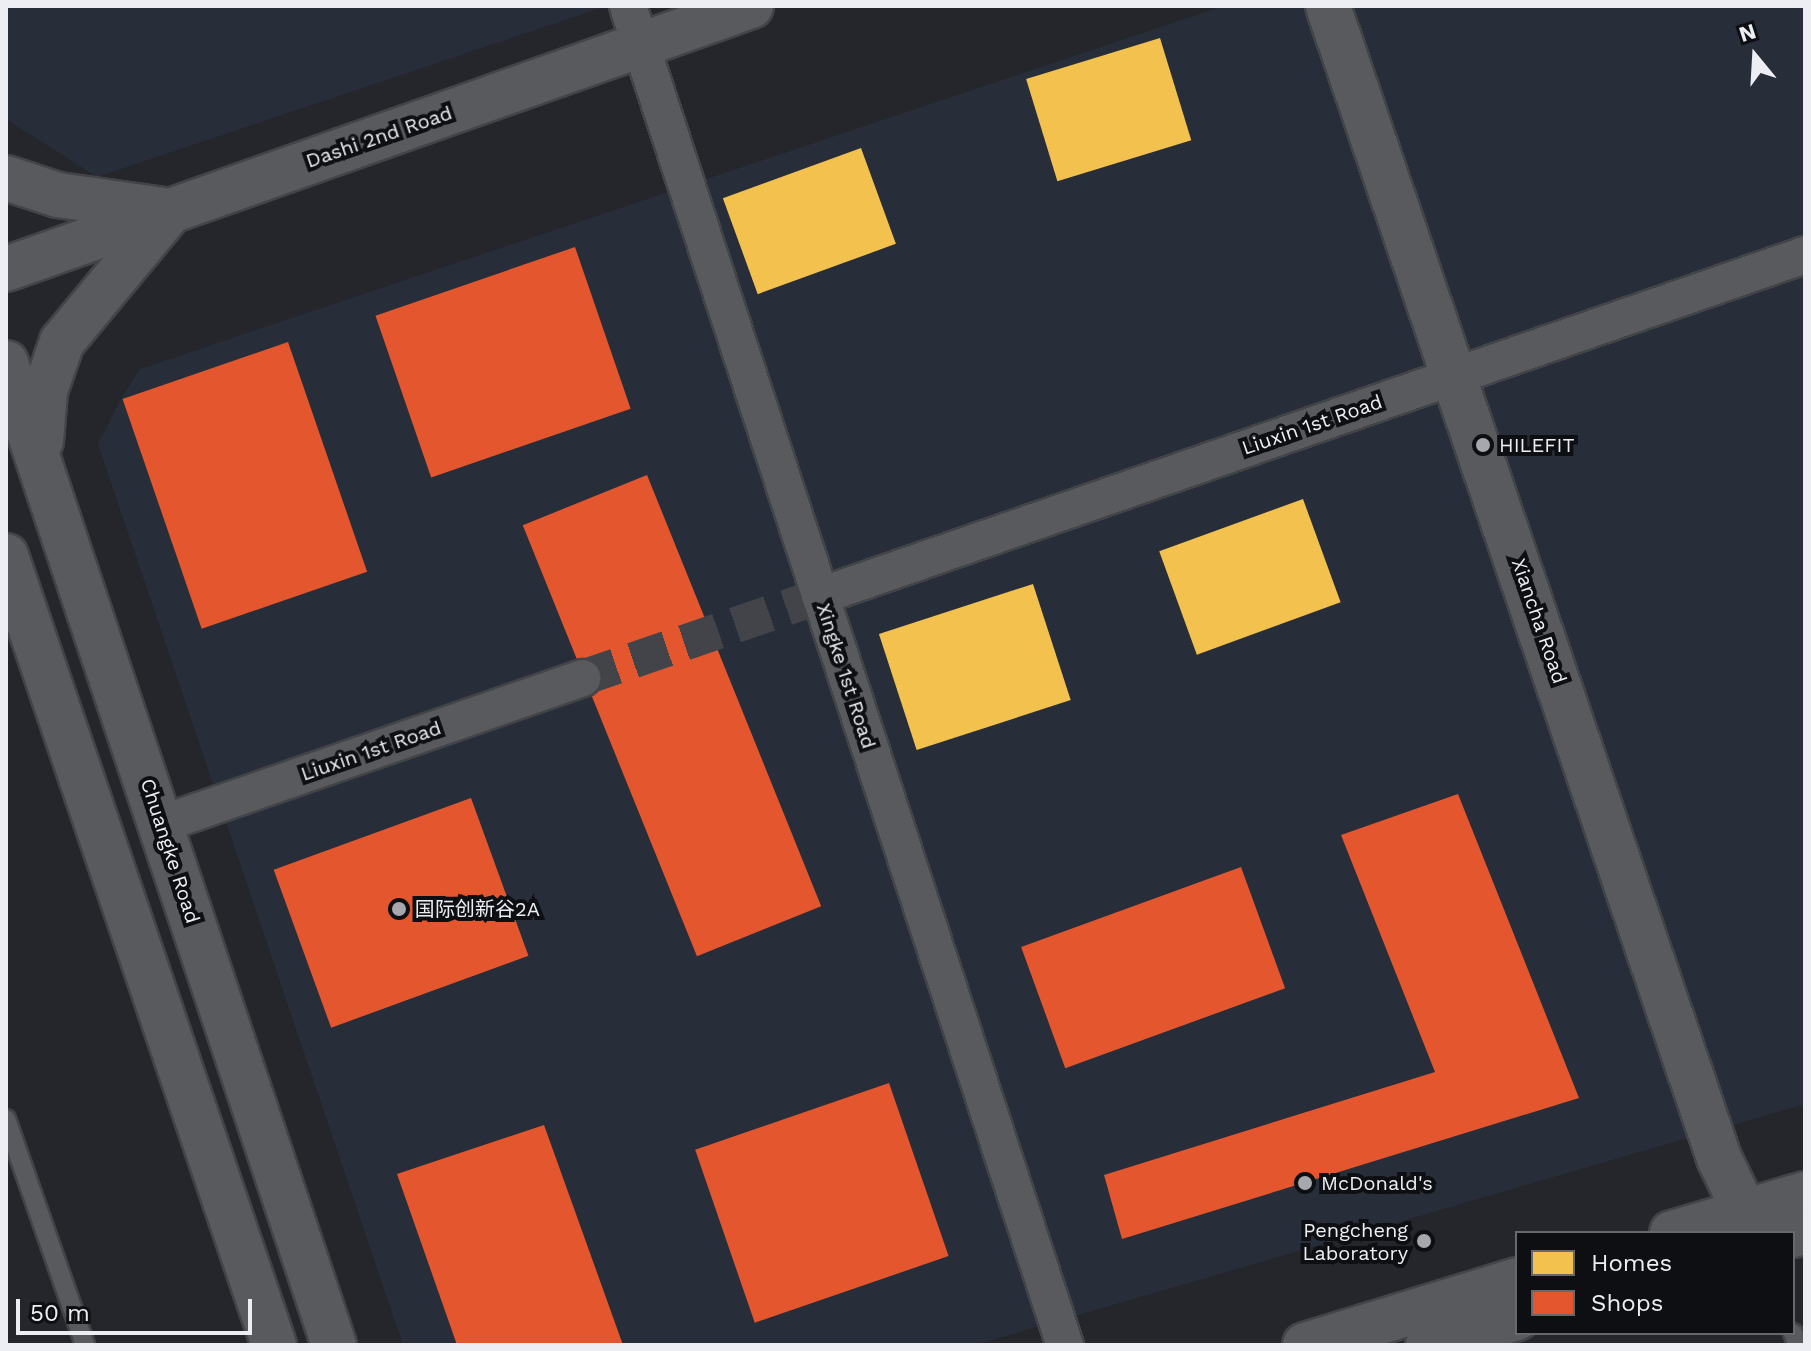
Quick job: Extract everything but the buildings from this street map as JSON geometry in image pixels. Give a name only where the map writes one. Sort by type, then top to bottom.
[{"type":"main road","name":"Dashi 2nd Road","points":[[6,269],[170,211],[635,25],[751,6]]},
{"type":"main road","name":"Xiancha Road","points":[[1328,6],[1456,375],[1719,1158],[1750,1222]]},
{"type":"main road","points":[[6,178],[58,195],[170,211]]},
{"type":"main road","points":[[42,464],[45,391],[62,342],[170,211]]},
{"type":"main road","name":"Chuangke Road","points":[[6,363],[334,1345]]},
{"type":"main road","points":[[6,556],[274,1345]]},
{"type":"main road","points":[[1686,1231],[1750,1222],[1805,1194]]},
{"type":"main road","points":[[1305,1345],[1515,1281]]},
{"type":"main road","points":[[1428,1345],[1515,1319]]},
{"type":"street","name":"Xingke 1st Road","points":[[635,25],[1065,1345]]},
{"type":"street","name":"Liuxin 1st Road","points":[[820,596],[1805,255]]},
{"type":"street","name":"Liuxin 1st Road","points":[[161,824],[582,678]]},
{"type":"lane","points":[[6,1119],[85,1345]]},
{"type":"shaded area","points":[[6,6],[607,6],[97,177],[6,119]]},
{"type":"shaded area","points":[[1223,6],[1805,6],[1805,1104],[975,1345],[403,1345],[98,444],[122,397],[140,369]]},
{"type":"tunnel","points":[[582,678],[820,596]]},
{"type":"place","name":"HILEFIT","points":[[1483,445]]},
{"type":"place","name":"国际创新谷2A","points":[[399,909]]},
{"type":"place","name":"McDonald's","points":[[1305,1183]]},
{"type":"place","name":"Pengcheng Laboratory","points":[[1424,1241]]}]
